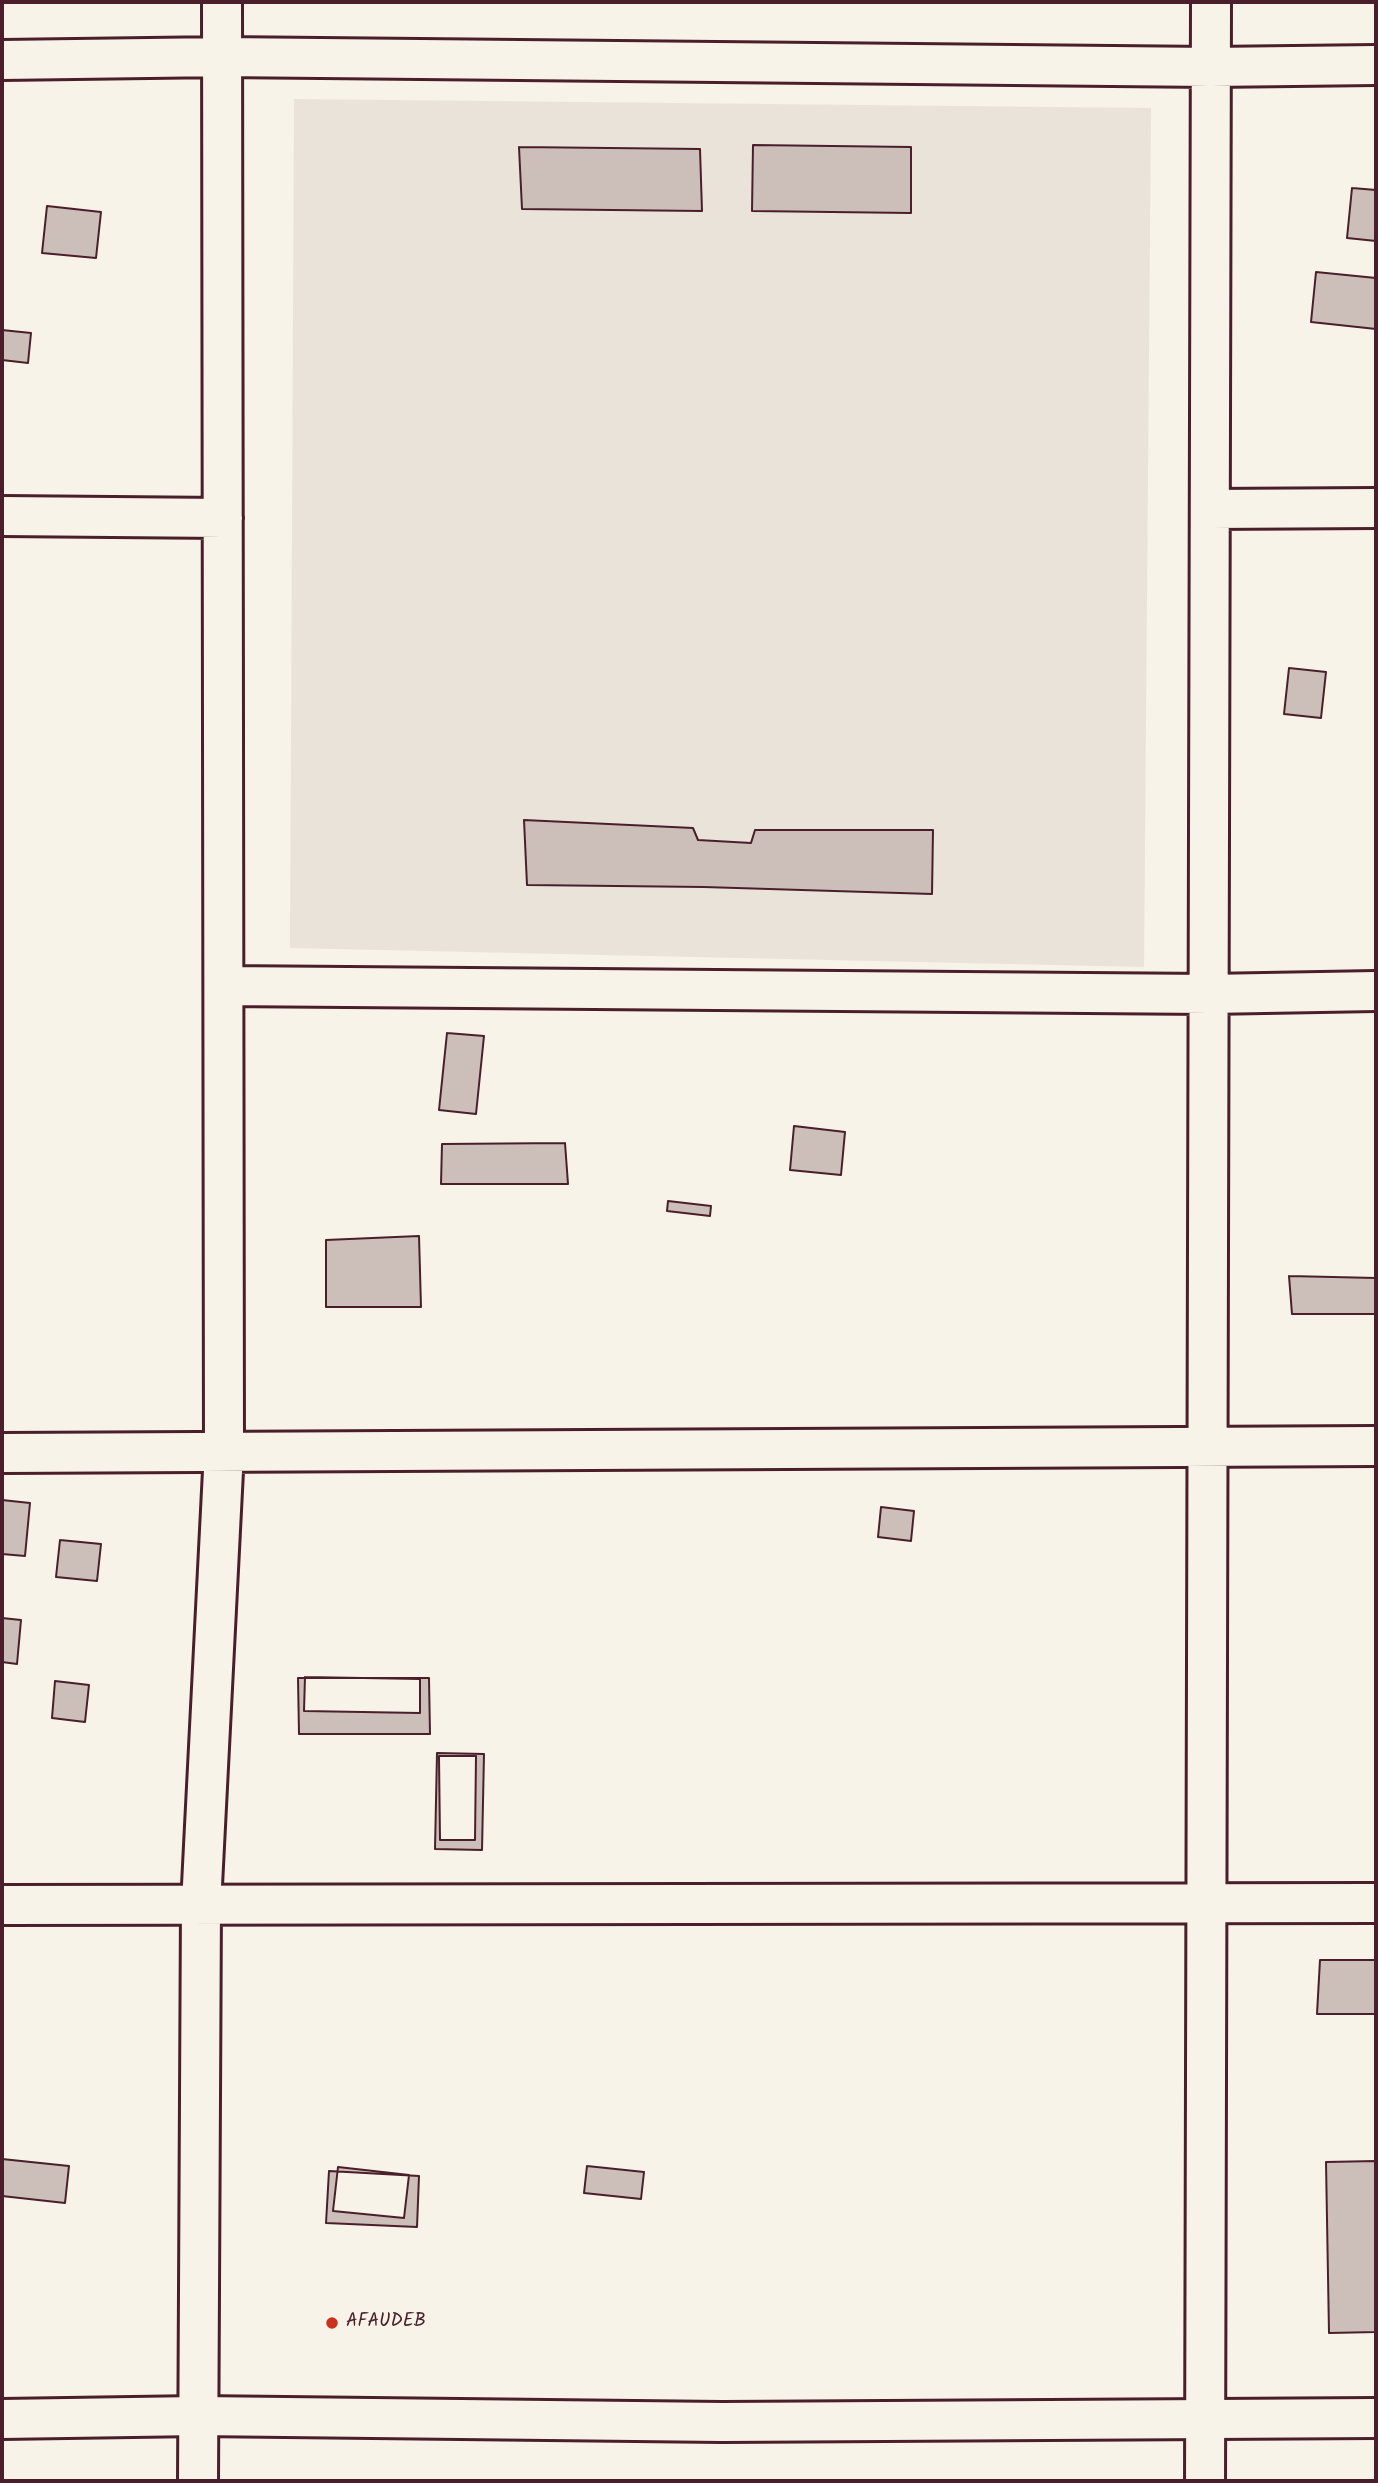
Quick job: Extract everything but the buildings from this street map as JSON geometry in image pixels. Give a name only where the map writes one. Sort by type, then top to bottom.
[{"type":"main road","points":[[198,2481],[201,1905],[224,1451],[222,2]]},
{"type":"main road","points":[[1205,2481],[1211,2]]},
{"type":"main road","points":[[2,60],[222,57],[1211,67],[1376,65]]},
{"type":"main road","points":[[1210,509],[1376,508]]},
{"type":"main road","points":[[2,516],[223,519]]},
{"type":"main road","points":[[224,986],[1209,994],[1376,991]]},
{"type":"main road","points":[[2,1453],[1376,1446]]},
{"type":"main road","points":[[2,1905],[1376,1903]]},
{"type":"main road","points":[[2,2418],[198,2416],[722,2422],[1376,2418]]},
{"type":"shaded area","points":[[294,99],[1151,108],[1144,967],[290,948]]},
{"type":"place","name":"AFAUDEB","points":[[332,2323]]}]
